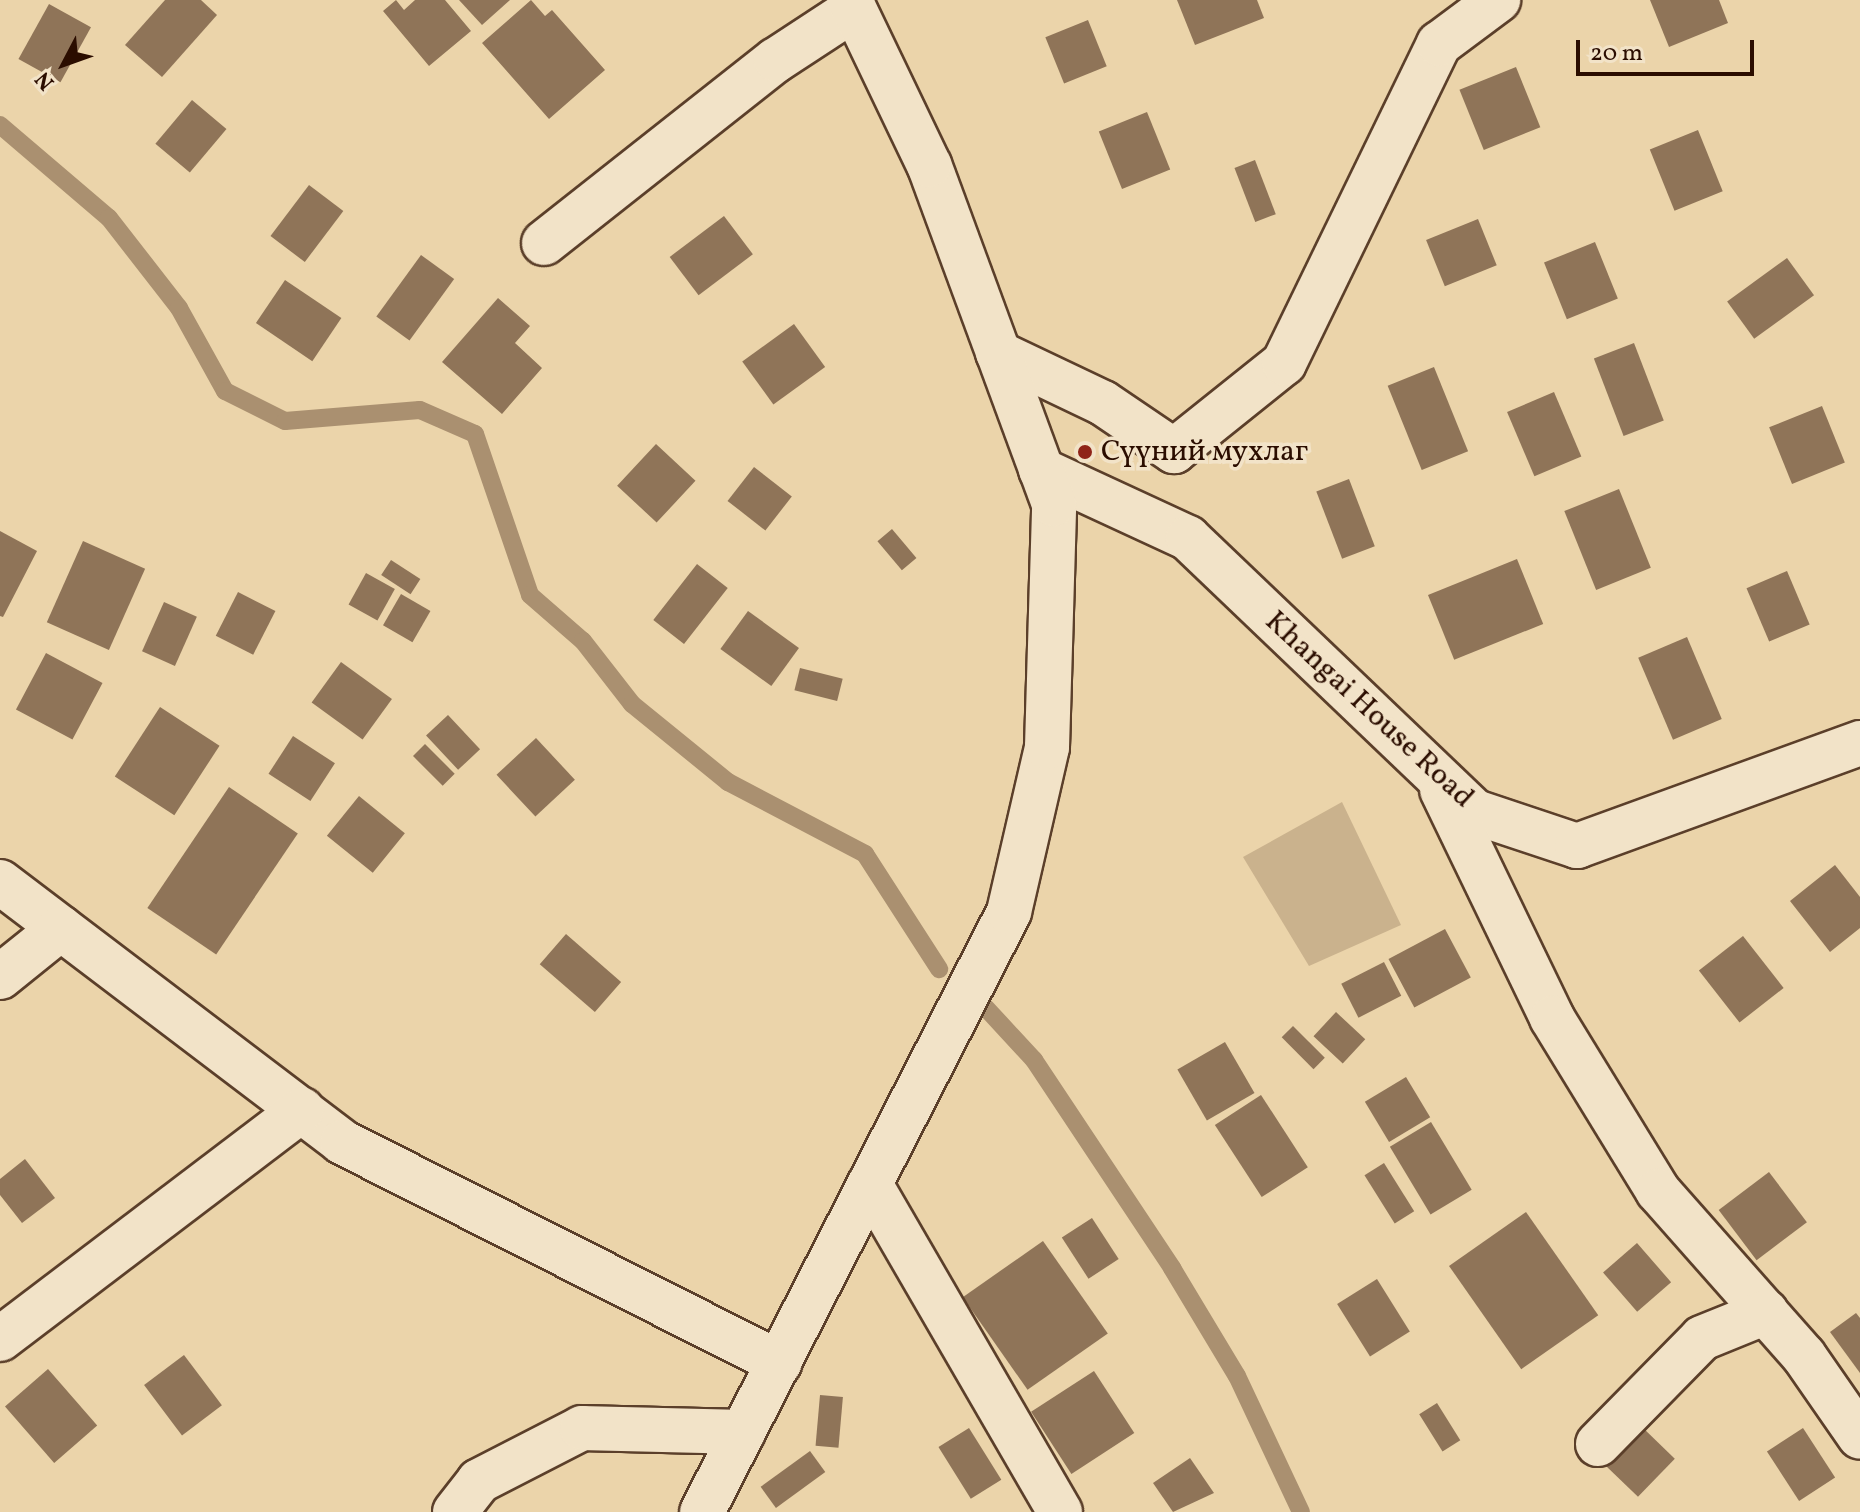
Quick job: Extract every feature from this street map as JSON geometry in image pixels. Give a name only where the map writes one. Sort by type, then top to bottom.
[{"type":"street","points":[[998,353],[1103,403],[1174,451],[1284,363],[1439,44],[1498,0]]},
{"type":"street","points":[[544,243],[852,4],[929,165],[1054,504],[1047,747],[1013,897],[702,1512]]},
{"type":"street","name":"Khangai House Road","points":[[1041,470],[1188,538],[1475,812],[1577,846],[1860,743]]},
{"type":"street","points":[[1434,773],[1552,1018],[1658,1191],[1766,1312],[1860,1437]]},
{"type":"street","points":[[0,882],[342,1142],[779,1363]]},
{"type":"street","points":[[0,977],[61,928]]},
{"type":"street","points":[[0,1339],[302,1110]]},
{"type":"street","points":[[870,1184],[1060,1512]]},
{"type":"street","points":[[1598,1444],[1702,1338],[1766,1312]]},
{"type":"street","points":[[455,1512],[479,1481],[582,1428],[743,1432]]},
{"type":"shaded area","points":[[1342,802],[1401,925],[1309,966],[1243,857]]},
{"type":"building","points":[[165,0],[201,0],[217,15],[162,77],[125,45]]},
{"type":"building","points":[[396,0],[404,10],[415,0],[445,0],[471,31],[429,66],[383,11]]},
{"type":"building","points":[[459,0],[510,0],[482,25]]},
{"type":"building","points":[[531,0],[545,16],[552,10],[605,70],[549,119],[482,43]]},
{"type":"building","points":[[1177,0],[1257,0],[1264,18],[1195,45]]},
{"type":"building","points":[[1650,0],[1719,0],[1728,23],[1669,47]]},
{"type":"building","points":[[49,4],[91,27],[60,82],[18,59]]},
{"type":"building","points":[[1088,20],[1107,66],[1064,84],[1045,37]]},
{"type":"building","points":[[1516,67],[1540,127],[1484,150],[1459,90]]},
{"type":"building","points":[[192,100],[226,129],[190,173],[155,144]]},
{"type":"building","points":[[1147,112],[1170,169],[1122,189],[1099,131]]},
{"type":"building","points":[[1698,130],[1723,191],[1675,211],[1650,149]]},
{"type":"building","points":[[1255,160],[1276,214],[1255,222],[1234,168]]},
{"type":"building","points":[[309,185],[343,211],[305,262],[270,236]]},
{"type":"building","points":[[724,216],[753,254],[699,295],[670,257]]},
{"type":"building","points":[[1478,219],[1497,265],[1445,286],[1426,240]]},
{"type":"building","points":[[1595,242],[1618,299],[1567,319],[1544,263]]},
{"type":"building","points":[[421,255],[454,279],[409,341],[376,316]]},
{"type":"building","points":[[1787,258],[1814,295],[1754,339],[1727,301]]},
{"type":"building","points":[[285,280],[341,318],[312,361],[256,323]]},
{"type":"building","points":[[498,298],[530,326],[515,343],[542,368],[502,414],[442,362]]},
{"type":"building","points":[[794,324],[825,367],[773,404],[742,362]]},
{"type":"building","points":[[1634,343],[1664,420],[1624,436],[1594,358]]},
{"type":"building","points":[[1434,367],[1468,451],[1422,470],[1388,386]]},
{"type":"building","points":[[1554,392],[1581,456],[1534,476],[1507,412]]},
{"type":"building","points":[[1822,406],[1845,463],[1792,484],[1769,427]]},
{"type":"building","points":[[656,444],[695,481],[657,523],[617,486]]},
{"type":"building","points":[[754,467],[792,497],[765,530],[728,501]]},
{"type":"building","points":[[1349,479],[1375,546],[1342,559],[1316,492]]},
{"type":"building","points":[[1619,489],[1651,568],[1596,590],[1564,511]]},
{"type":"building","points":[[892,529],[916,558],[902,570],[877,541]]},
{"type":"building","points":[[0,531],[37,551],[3,617],[0,616]]},
{"type":"building","points":[[83,541],[145,569],[109,650],[47,622]]},
{"type":"building","points":[[1517,559],[1543,624],[1454,660],[1428,595]]},
{"type":"building","points":[[391,560],[420,579],[411,594],[381,575]]},
{"type":"building","points":[[697,564],[728,588],[684,644],[653,620]]},
{"type":"building","points":[[1787,571],[1810,624],[1769,642],[1746,588]]},
{"type":"building","points":[[366,573],[395,589],[377,620],[349,604]]},
{"type":"building","points":[[238,592],[275,611],[253,655],[216,636]]},
{"type":"building","points":[[401,594],[430,611],[412,642],[383,625]]},
{"type":"building","points":[[164,602],[197,617],[175,666],[142,651]]},
{"type":"building","points":[[748,611],[799,648],[771,686],[720,649]]},
{"type":"building","points":[[1687,637],[1722,719],[1673,740],[1638,658]]},
{"type":"building","points":[[46,653],[103,683],[72,740],[16,710]]},
{"type":"building","points":[[341,662],[392,699],[363,739],[312,702]]},
{"type":"building","points":[[800,668],[843,679],[837,701],[794,690]]},
{"type":"building","points":[[160,707],[220,746],[174,815],[115,777]]},
{"type":"building","points":[[448,715],[480,749],[458,770],[426,735]]},
{"type":"building","points":[[293,736],[335,763],[310,801],[268,774]]},
{"type":"building","points":[[536,738],[575,780],[535,817],[497,775]]},
{"type":"building","points":[[425,744],[455,774],[443,786],[413,756]]},
{"type":"building","points":[[229,787],[298,833],[216,954],[147,908]]},
{"type":"building","points":[[359,796],[405,833],[373,873],[327,836]]},
{"type":"building","points":[[1835,865],[1860,897],[1860,928],[1830,952],[1790,901]]},
{"type":"building","points":[[1445,929],[1471,978],[1414,1008],[1388,959]]},
{"type":"building","points":[[566,934],[621,982],[595,1012],[540,964]]},
{"type":"building","points":[[1743,936],[1784,988],[1740,1022],[1699,970]]},
{"type":"building","points":[[1384,962],[1401,996],[1358,1018],[1341,984]]},
{"type":"building","points":[[1336,1012],[1365,1039],[1343,1063],[1313,1036]]},
{"type":"building","points":[[1293,1026],[1325,1058],[1314,1069],[1282,1037]]},
{"type":"building","points":[[1225,1042],[1254,1093],[1207,1121],[1177,1070]]},
{"type":"building","points":[[1406,1077],[1430,1117],[1389,1142],[1365,1102]]},
{"type":"building","points":[[1261,1095],[1308,1167],[1262,1197],[1215,1125]]},
{"type":"building","points":[[1431,1122],[1472,1190],[1431,1214],[1390,1147]]},
{"type":"building","points":[[25,1159],[55,1198],[22,1223],[0,1195],[0,1179]]},
{"type":"building","points":[[1384,1163],[1414,1211],[1395,1224],[1364,1175]]},
{"type":"building","points":[[1769,1172],[1807,1222],[1757,1260],[1719,1210]]},
{"type":"building","points":[[1526,1212],[1598,1315],[1521,1369],[1449,1266]]},
{"type":"building","points":[[1092,1218],[1119,1259],[1088,1279],[1062,1238]]},
{"type":"building","points":[[1043,1241],[1108,1334],[1028,1390],[963,1297]]},
{"type":"building","points":[[1637,1243],[1671,1282],[1637,1312],[1603,1273]]},
{"type":"building","points":[[1377,1279],[1410,1332],[1370,1356],[1337,1304]]},
{"type":"building","points":[[1856,1313],[1860,1318],[1860,1373],[1830,1332]]},
{"type":"building","points":[[184,1355],[222,1405],[182,1435],[144,1385]]},
{"type":"building","points":[[48,1369],[97,1426],[54,1463],[5,1406]]},
{"type":"building","points":[[1094,1371],[1134,1433],[1071,1474],[1031,1412]]},
{"type":"building","points":[[820,1395],[843,1397],[838,1448],[816,1446]]},
{"type":"building","points":[[1437,1403],[1460,1440],[1443,1451],[1419,1414]]},
{"type":"building","points":[[1641,1426],[1675,1459],[1638,1497],[1604,1464]]},
{"type":"building","points":[[969,1428],[1001,1480],[971,1499],[938,1447]]},
{"type":"building","points":[[1803,1428],[1835,1477],[1799,1501],[1767,1451]]},
{"type":"building","points":[[810,1451],[825,1472],[776,1508],[761,1487]]},
{"type":"building","points":[[1190,1458],[1214,1493],[1173,1512],[1153,1483]]},
{"type":"waterway","points":[[0,125],[109,218],[179,308],[225,391],[285,421],[420,410],[475,434],[530,595],[583,641],[632,704],[728,782],[865,854],[939,969]]},
{"type":"waterway","points":[[986,1008],[1034,1060],[1172,1268],[1237,1376],[1301,1512]]},
{"type":"place","name":"Сүүний мухлаг","points":[[1085,452]]}]
